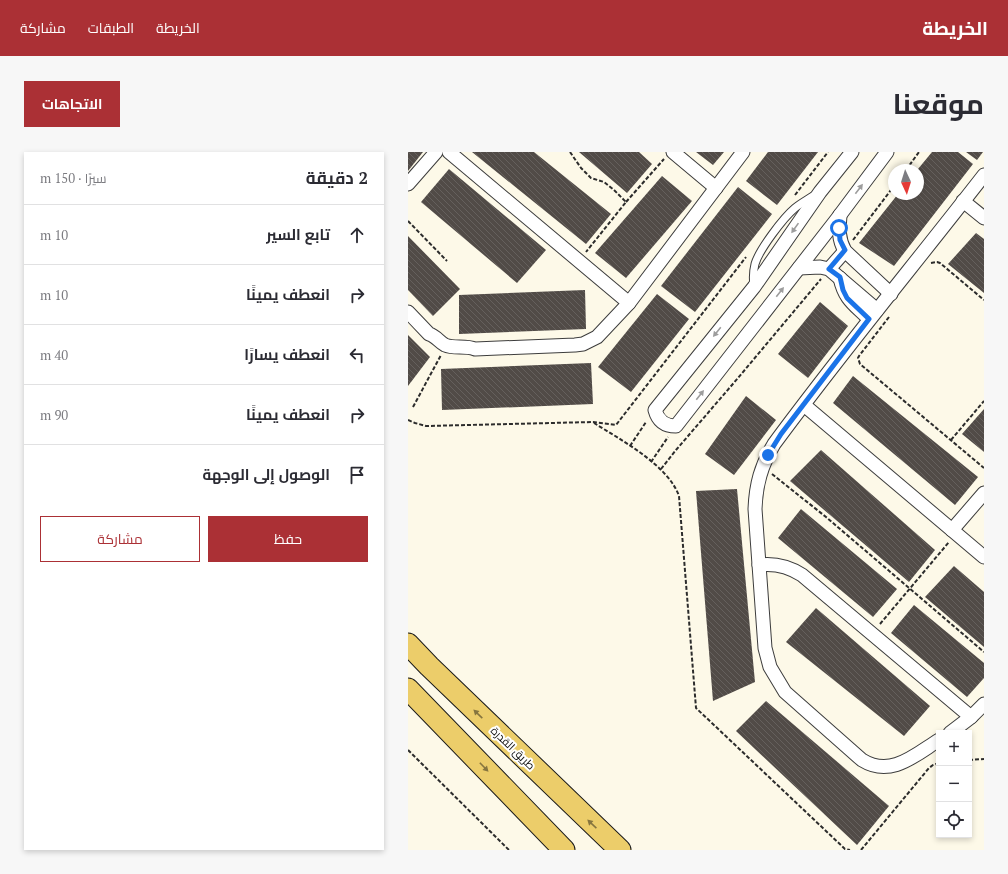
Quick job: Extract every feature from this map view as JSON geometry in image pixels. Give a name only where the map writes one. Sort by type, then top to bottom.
[{"type":"main road","name":"طريق القدرة","points":[[408,644],[435,672],[620,850]]},
{"type":"main road","points":[[408,689],[564,850]]},
{"type":"street","points":[[408,184],[436,152]]},
{"type":"street","points":[[448,152],[629,302]]},
{"type":"street","points":[[430,334],[431,340],[444,350],[464,352],[475,349],[567,346],[583,344],[597,337],[629,302],[743,152]]},
{"type":"street","points":[[852,152],[820,192],[754,287],[655,410],[656,415],[662,422],[667,425],[676,426],[887,152]]},
{"type":"street","points":[[669,155],[716,188]]},
{"type":"street","points":[[936,742],[899,764],[886,767],[873,766],[862,760],[785,692],[770,667],[765,648],[755,509],[756,494],[762,466],[774,444],[873,315],[984,175]]},
{"type":"street","points":[[963,201],[984,218]]},
{"type":"street","points":[[840,214],[839,234],[845,250],[891,294]]},
{"type":"street","points":[[829,269],[845,250]]},
{"type":"street","points":[[799,268],[820,267],[829,269],[840,277],[873,315]]},
{"type":"street","points":[[408,312],[430,334],[434,335],[446,345],[475,349]]},
{"type":"street","points":[[804,405],[984,557]]},
{"type":"street","points":[[954,532],[984,493]]},
{"type":"street","points":[[759,565],[777,565],[802,574],[971,717]]},
{"type":"street","points":[[954,730],[971,717],[984,704]]},
{"type":"path","points":[[570,152],[590,178],[604,182],[626,202]]},
{"type":"path","points":[[791,200],[828,152]]},
{"type":"path","points":[[910,164],[919,152]]},
{"type":"path","points":[[579,261],[626,202],[669,155]]},
{"type":"path","points":[[845,250],[888,194]]},
{"type":"path","points":[[408,221],[447,260]]},
{"type":"path","points":[[408,420],[426,426],[593,422],[616,426],[748,255]]},
{"type":"path","points":[[931,263],[940,263],[984,300]]},
{"type":"path","points":[[661,469],[829,269]]},
{"type":"path","points":[[893,313],[859,356],[860,364],[984,468]]},
{"type":"path","points":[[413,407],[444,350]]},
{"type":"path","points":[[951,440],[984,401]]},
{"type":"path","points":[[630,446],[655,410]]},
{"type":"path","points":[[593,422],[630,446],[661,469],[675,487],[678,496],[696,708],[845,849],[850,850]]},
{"type":"path","points":[[651,462],[676,426]]},
{"type":"path","points":[[762,466],[984,652]]},
{"type":"path","points":[[872,634],[910,589],[954,532]]},
{"type":"path","points":[[408,750],[508,850]]},
{"type":"path","points":[[972,760],[984,758]]},
{"type":"path","points":[[861,850],[929,768],[936,764]]},
{"type":"building","points":[[408,152],[423,152],[408,171]]},
{"type":"building","points":[[472,152],[534,152],[611,214],[586,244]]},
{"type":"building","points":[[579,152],[639,152],[652,164],[627,193]]},
{"type":"building","points":[[696,152],[724,152],[713,165]]},
{"type":"building","points":[[768,152],[818,152],[777,205],[746,181]]},
{"type":"building","points":[[932,152],[958,152],[973,164],[894,266],[859,243],[893,200],[924,200],[924,164],[922,164]]},
{"type":"building","points":[[966,152],[983,152],[977,160]]},
{"type":"building","points":[[449,169],[546,250],[517,283],[421,202]]},
{"type":"building","points":[[662,176],[692,201],[626,278],[595,253]]},
{"type":"building","points":[[738,187],[772,214],[695,312],[661,286]]},
{"type":"building","points":[[976,233],[984,239],[984,293],[948,264]]},
{"type":"building","points":[[408,236],[460,289],[433,316],[408,290]]},
{"type":"building","points":[[585,290],[586,329],[459,334],[459,295]]},
{"type":"building","points":[[657,294],[689,319],[631,392],[598,367]]},
{"type":"building","points":[[820,302],[848,326],[808,378],[778,354]]},
{"type":"building","points":[[408,335],[430,357],[408,386]]},
{"type":"building","points":[[591,363],[593,404],[442,410],[441,369]]},
{"type":"building","points":[[853,376],[978,477],[955,505],[833,403]]},
{"type":"building","points":[[746,396],[776,420],[734,475],[705,454]]},
{"type":"building","points":[[984,409],[984,452],[962,434]]},
{"type":"building","points":[[821,450],[935,550],[909,582],[790,481]]},
{"type":"building","points":[[737,489],[755,682],[713,701],[696,491]]},
{"type":"building","points":[[801,509],[897,589],[873,617],[778,538]]},
{"type":"building","points":[[954,566],[984,592],[984,647],[925,597]]},
{"type":"building","points":[[914,605],[984,663],[984,678],[967,697],[891,633]]},
{"type":"building","points":[[816,608],[930,706],[904,736],[786,642]]},
{"type":"building","points":[[766,701],[889,806],[857,845],[736,731]]},
{"type":"route","points":[[768,455],[781,434],[869,319],[847,298],[843,290],[840,277],[829,269],[845,250],[840,240],[839,228]]}]
